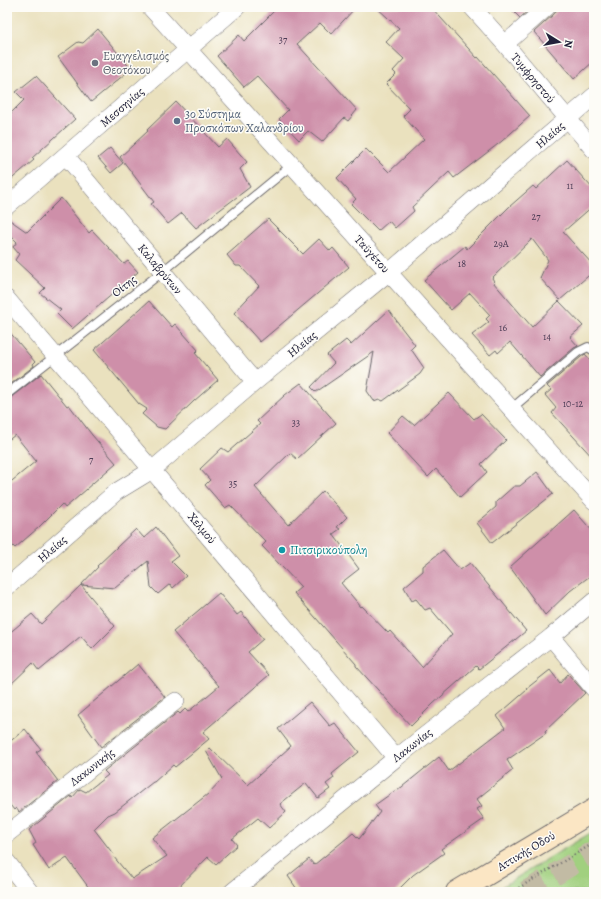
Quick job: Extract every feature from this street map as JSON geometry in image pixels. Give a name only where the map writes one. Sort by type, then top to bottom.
[{"type":"main road","name":"Αττικής Οδού","points":[[458,892],[594,810]]},
{"type":"street","name":"Ταϋγέτου","points":[[150,7],[594,501]]},
{"type":"street","name":"Μεσσηνίας","points":[[7,206],[237,7]]},
{"type":"street","name":"Τυμφρηστού","points":[[472,7],[594,150]]},
{"type":"street","points":[[505,44],[547,7]]},
{"type":"street","name":"Ηλείας","points":[[7,587],[116,492],[152,470],[255,382],[388,273],[594,96]]},
{"type":"street","name":"Καλαβρύτων","points":[[66,156],[255,382]]},
{"type":"street","name":"Χελμού","points":[[7,299],[396,758]]},
{"type":"street","name":"Λακωνίας","points":[[232,892],[396,758],[551,637],[594,601]]},
{"type":"street","points":[[551,637],[594,689]]},
{"type":"street","name":"Λακωνικής","points":[[7,834],[176,701]]},
{"type":"street","points":[[7,862],[30,892]]},
{"type":"lane","name":"Οίτης","points":[[7,394],[162,272],[292,165]]},
{"type":"lane","points":[[511,409],[578,352],[588,347],[594,351]]},
{"type":"path","points":[[512,892],[589,846],[594,846]]},
{"type":"green space","points":[[594,831],[594,892],[493,892],[587,835]]},
{"type":"building","points":[[278,7],[356,7],[331,34],[320,23],[297,44],[357,110],[348,121],[344,118],[322,142],[308,131],[299,140],[279,119],[288,110],[257,76],[244,87],[217,56],[239,35],[244,41]]},
{"type":"building","points":[[376,7],[431,7],[530,116],[502,141],[454,178],[449,172],[412,207],[414,211],[395,228],[389,221],[378,231],[351,204],[356,199],[337,178],[366,149],[389,172],[424,139],[403,116],[410,109],[386,84],[396,74],[393,71],[404,59],[386,42],[399,28]]},
{"type":"building","points":[[509,7],[532,7],[520,18]]},
{"type":"building","points":[[557,7],[589,7],[594,13],[594,61],[574,79],[534,32],[554,14]]},
{"type":"building","name":"Ευαγγελισμός Θεοτόκου","points":[[98,29],[131,69],[91,102],[58,57],[78,42],[83,43]]},
{"type":"building","points":[[36,76],[75,119],[32,158],[34,160],[7,183],[7,117],[24,100],[16,92]]},
{"type":"building","points":[[176,102],[218,147],[227,139],[247,162],[240,169],[250,187],[196,228],[182,213],[168,224],[151,204],[154,202],[120,157]]},
{"type":"building","points":[[110,148],[123,163],[111,173],[98,158]]},
{"type":"building","points":[[567,160],[594,190],[594,205],[563,232],[594,266],[594,271],[560,300],[540,278],[548,260],[532,239],[492,278],[494,281],[493,282],[532,327],[559,301],[583,326],[570,337],[578,346],[540,377],[510,342],[498,353],[496,350],[490,355],[472,335],[489,322],[486,319],[490,315],[470,293],[451,310],[424,280],[465,246],[467,249],[509,207],[533,186],[536,189]]},
{"type":"building","points":[[61,198],[89,233],[92,230],[124,264],[128,261],[138,272],[72,329],[57,314],[61,310],[40,293],[45,288],[15,260],[19,254],[13,247],[17,242],[7,232],[7,218],[27,232]]},
{"type":"building","points":[[268,219],[303,254],[319,239],[330,251],[333,248],[349,267],[260,342],[234,313],[259,286],[240,266],[236,266],[227,255]]},
{"type":"building","points":[[149,301],[172,327],[175,324],[198,350],[195,353],[218,380],[165,429],[157,427],[142,414],[147,409],[139,404],[94,350]]},
{"type":"building","points":[[389,310],[415,345],[411,349],[424,368],[420,374],[383,401],[379,399],[374,401],[367,391],[374,352],[316,392],[311,387],[334,363],[327,355],[346,340],[351,345]]},
{"type":"building","points":[[7,329],[35,362],[33,364],[34,366],[7,387]]},
{"type":"building","points":[[585,354],[594,364],[594,459],[552,413],[556,408],[545,395],[551,390],[547,386]]},
{"type":"building","points":[[41,374],[67,406],[69,405],[116,463],[65,508],[62,504],[15,548],[7,540],[7,485],[36,461],[15,435],[7,441],[7,399]]},
{"type":"building","points":[[301,383],[336,423],[297,459],[290,453],[255,487],[288,525],[323,491],[347,517],[337,527],[340,529],[333,534],[359,569],[341,583],[361,607],[362,606],[388,633],[390,631],[422,667],[452,634],[430,608],[425,610],[416,599],[412,601],[404,587],[423,571],[423,566],[443,550],[460,570],[470,563],[526,631],[479,669],[476,666],[433,704],[411,726],[356,666],[356,664],[294,593],[301,587],[262,546],[266,542],[230,505],[225,508],[205,485],[210,480],[200,469],[222,448],[228,452],[260,424],[257,421],[285,395]]},
{"type":"building","points":[[449,393],[474,419],[481,414],[506,440],[481,464],[487,472],[460,497],[436,469],[428,477],[387,433],[403,416],[414,425]]},
{"type":"building","points":[[537,472],[553,494],[492,543],[477,523],[496,507],[496,502],[514,486],[520,486]]},
{"type":"building","points":[[574,510],[594,533],[594,573],[570,591],[545,615],[510,567]]},
{"type":"building","points":[[156,527],[178,556],[171,561],[186,576],[173,588],[170,584],[158,594],[151,587],[148,561],[115,588],[81,585],[98,567],[97,566],[136,529],[144,538]]},
{"type":"building","points":[[81,585],[115,626],[92,649],[81,636],[39,671],[33,663],[7,688],[7,635],[32,614],[41,624]]},
{"type":"building","points":[[219,593],[237,615],[241,612],[263,639],[248,652],[269,675],[203,732],[209,739],[175,767],[173,765],[154,782],[115,812],[108,815],[94,829],[114,855],[113,856],[132,879],[167,856],[152,838],[208,794],[222,779],[206,751],[210,748],[248,785],[291,746],[278,729],[310,702],[330,726],[335,723],[359,752],[332,774],[334,778],[326,784],[330,789],[318,798],[306,783],[280,804],[286,812],[269,828],[258,818],[232,839],[237,845],[216,864],[208,857],[174,892],[92,892],[67,858],[49,870],[33,845],[36,843],[29,830],[71,796],[72,798],[80,789],[86,792],[108,775],[104,771],[178,712],[180,714],[185,709],[188,712],[219,686],[173,632]]},
{"type":"building","points":[[138,664],[165,697],[101,747],[78,715]]},
{"type":"building","points":[[550,670],[560,683],[568,674],[585,693],[545,731],[546,733],[507,760],[513,770],[477,799],[482,806],[477,809],[484,819],[441,849],[444,853],[413,875],[396,892],[299,892],[288,876],[309,859],[314,865],[353,833],[359,839],[380,812],[375,805],[396,790],[397,791],[439,757],[449,771],[505,728],[497,716],[527,690],[526,689]]},
{"type":"building","points":[[25,729],[41,749],[36,752],[58,781],[19,812],[16,808],[14,810],[7,801],[7,744]]},
{"type":"tunnel","points":[[526,892],[594,851]]},
{"type":"place","name":"Ευαγγελισμός Θεοτόκου","points":[[95,63]]},
{"type":"place","name":"3ο Σύστημα Προσκόπων Χαλανδρίου","points":[[177,121]]},
{"type":"place","name":"Πιτσιρικούπολη","points":[[282,550]]}]
